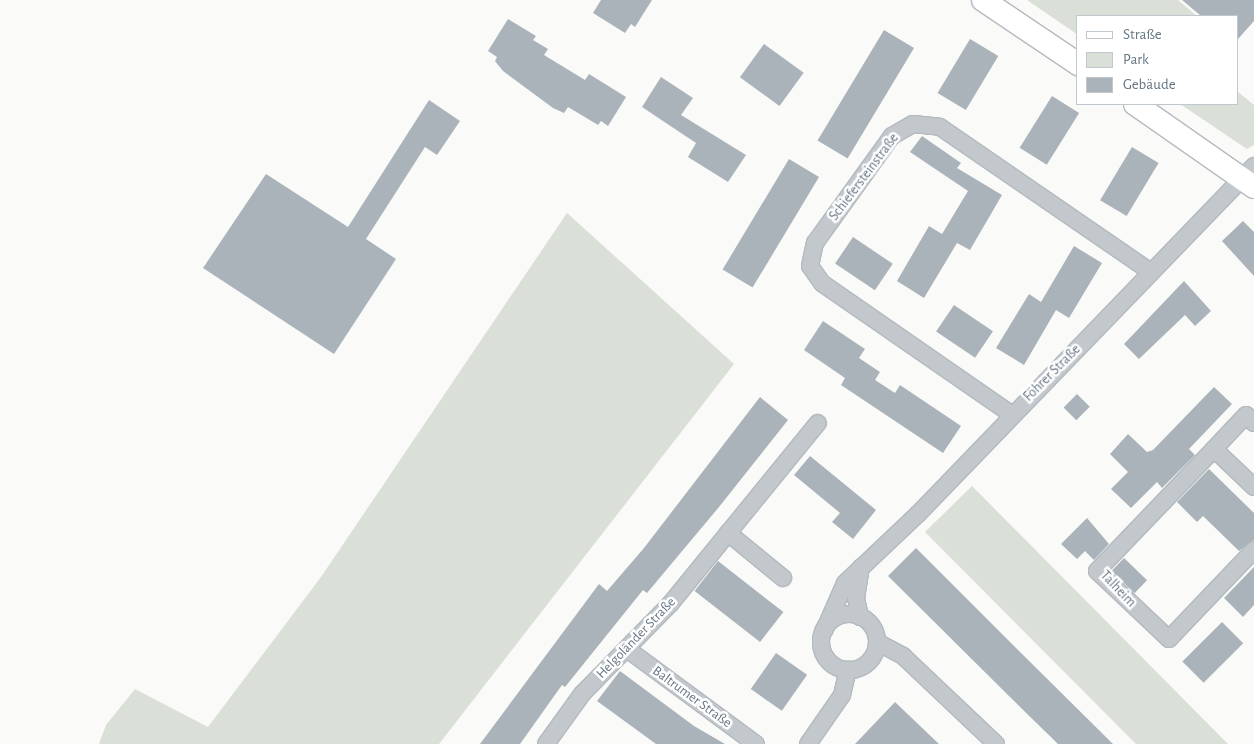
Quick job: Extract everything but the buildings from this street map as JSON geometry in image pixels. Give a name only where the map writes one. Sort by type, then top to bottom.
[{"type":"street","points":[[983,0],[1076,63]]},
{"type":"street","points":[[1137,105],[1250,176]]},
{"type":"street","name":"Schiefersteinstraße","points":[[1011,414],[822,283],[810,266],[814,243],[892,136],[913,124],[940,127],[1151,272]]},
{"type":"street","name":"Föhrer Straße","points":[[848,670],[826,657],[824,631],[837,592],[1151,272],[1250,176]]},
{"type":"street","name":"Talheim","points":[[1254,422],[1246,415],[1097,571],[1169,639],[1254,550]]},
{"type":"street","name":"Helgoländer Straße","points":[[546,744],[582,694],[627,649],[728,533],[818,423]]},
{"type":"street","points":[[1214,449],[1254,487]]},
{"type":"street","points":[[728,533],[783,578]]},
{"type":"street","points":[[861,567],[856,598],[860,617],[872,627],[877,642],[904,656],[996,744]]},
{"type":"street","points":[[824,631],[835,618],[860,617]]},
{"type":"street","points":[[808,744],[842,695],[848,670],[865,665],[877,642]]},
{"type":"street","name":"Baltrumer Straße","points":[[627,649],[756,744]]},
{"type":"green space","points":[[1027,0],[1178,0],[1196,15],[1076,15],[1076,34]]},
{"type":"green space","points":[[1239,93],[1254,105],[1254,145],[1247,149],[1181,105],[1239,105]]},
{"type":"green space","points":[[567,213],[734,364],[439,744],[99,744],[106,725],[135,689],[208,727],[321,577]]},
{"type":"green space","points":[[972,486],[1228,744],[1136,744],[925,532]]}]
